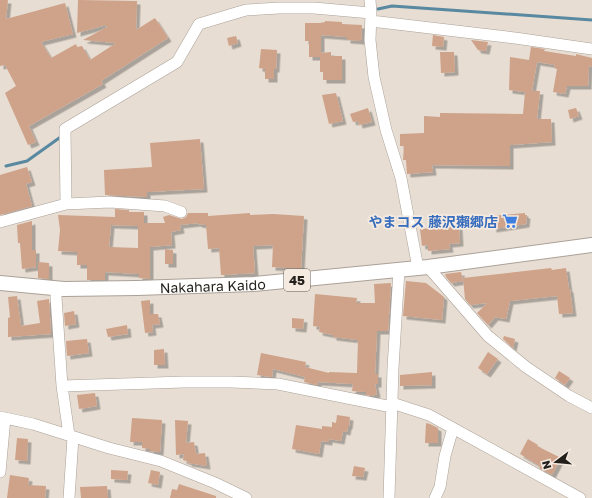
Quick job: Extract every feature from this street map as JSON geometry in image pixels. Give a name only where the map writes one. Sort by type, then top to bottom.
[{"type":"main road","name":"Nakahara Kaido","points":[[0,283],[57,288],[137,288],[254,284],[399,270],[592,245]]},
{"type":"street","points":[[370,0],[370,40],[374,77],[386,130],[401,178],[423,267],[488,336],[526,367],[569,396],[592,408]]},
{"type":"street","points":[[66,204],[65,129],[177,62],[199,24],[246,10],[314,8],[592,49]]},
{"type":"street","points":[[0,222],[66,204],[110,202],[165,206],[181,212]]},
{"type":"street","points":[[389,498],[399,270]]},
{"type":"street","points":[[57,288],[56,297],[62,386],[71,436],[69,498]]},
{"type":"street","points":[[62,386],[184,382],[278,384],[392,405],[429,415],[580,498]]},
{"type":"street","points":[[0,472],[2,418],[33,424],[109,448],[161,462],[215,483],[246,498]]},
{"type":"street","points":[[435,498],[440,487],[444,460],[453,428]]},
{"type":"building","points":[[0,0],[8,0],[6,19],[65,3],[73,34],[41,42],[51,58],[76,44],[77,47],[82,46],[90,60],[116,43],[83,40],[107,27],[106,25],[77,33],[78,0],[137,1],[136,30],[155,18],[168,38],[101,81],[103,84],[29,126],[36,142],[28,145],[5,93],[16,86],[5,65],[0,66]]},
{"type":"building","points":[[325,21],[362,25],[361,41],[347,40],[347,37],[321,35],[321,53],[331,52],[331,56],[342,56],[342,80],[323,80],[323,72],[320,72],[320,57],[309,57],[309,41],[305,41],[305,23],[320,23]]},
{"type":"building","points":[[433,35],[444,37],[443,47],[432,46]]},
{"type":"building","points":[[236,36],[238,43],[229,46],[227,38]]},
{"type":"building","points":[[471,40],[488,42],[486,51],[478,50]]},
{"type":"building","points":[[531,47],[545,49],[544,51],[576,56],[576,54],[592,58],[592,67],[589,66],[588,86],[567,86],[565,94],[553,92],[557,69],[554,68],[555,65],[537,62],[532,91],[540,91],[537,119],[551,119],[552,142],[510,145],[510,166],[432,165],[433,172],[407,174],[406,160],[403,160],[404,146],[400,146],[400,134],[424,133],[424,116],[440,117],[440,113],[523,114],[525,92],[509,90],[510,57],[529,60]]},
{"type":"building","points":[[261,49],[277,50],[274,79],[265,79],[265,69],[259,68]]},
{"type":"building","points":[[440,52],[454,52],[455,72],[441,73]]},
{"type":"building","points":[[336,93],[343,121],[329,124],[322,95]]},
{"type":"building","points":[[368,108],[372,122],[359,125],[358,121],[353,122],[350,114]]},
{"type":"building","points":[[576,108],[579,116],[570,119],[568,110]]},
{"type":"building","points":[[200,139],[204,189],[147,192],[147,197],[105,195],[104,170],[152,167],[150,143]]},
{"type":"building","points":[[27,167],[32,182],[26,184],[32,206],[0,215],[0,175]]},
{"type":"building","points":[[115,209],[129,210],[129,212],[144,212],[144,223],[165,223],[163,217],[169,215],[182,219],[186,217],[188,213],[208,213],[208,216],[250,213],[250,215],[273,214],[304,216],[301,269],[272,267],[273,245],[253,246],[255,273],[221,275],[219,248],[208,249],[206,225],[198,223],[180,225],[181,230],[171,232],[172,245],[150,247],[150,279],[139,278],[139,274],[105,272],[105,280],[87,280],[87,265],[77,265],[77,252],[58,251],[60,230],[58,215],[115,217]],"holes":[[[111,225],[138,226],[138,248],[109,247]]]},
{"type":"building","name":"やまコス 藤沢獺郷店","points":[[525,213],[525,215],[527,215],[526,224],[493,229],[491,216]]},
{"type":"building","points":[[32,221],[32,250],[36,250],[36,267],[22,269],[17,225]]},
{"type":"building","points":[[459,226],[460,243],[449,244],[450,249],[428,251],[428,245],[422,246],[420,229]]},
{"type":"building","points":[[165,249],[173,250],[173,264],[165,264]]},
{"type":"building","points":[[38,262],[49,263],[49,279],[38,278]]},
{"type":"building","points":[[551,268],[552,270],[566,268],[573,313],[559,314],[557,296],[510,301],[506,319],[495,317],[488,325],[477,313],[487,303],[470,305],[465,299],[463,278]]},
{"type":"building","points":[[461,272],[463,281],[451,283],[445,274]]},
{"type":"building","points":[[406,281],[426,283],[444,297],[442,320],[403,316]]},
{"type":"building","points":[[391,283],[388,331],[377,331],[375,374],[378,374],[378,384],[375,384],[377,394],[372,396],[366,395],[366,392],[352,391],[353,384],[318,382],[317,385],[304,382],[305,377],[273,369],[272,377],[257,375],[261,353],[306,362],[305,367],[329,373],[357,373],[358,340],[333,337],[333,335],[319,332],[320,327],[313,326],[315,294],[357,298],[356,303],[375,303],[374,284]]},
{"type":"building","points":[[17,296],[21,326],[40,323],[37,301],[49,299],[51,334],[8,337],[8,318],[10,317],[8,297]]},
{"type":"building","points":[[150,300],[150,314],[158,314],[160,324],[152,325],[153,332],[145,333],[141,301]]},
{"type":"building","points":[[74,311],[76,324],[65,326],[64,313]]},
{"type":"building","points":[[292,318],[304,319],[303,329],[292,328]]},
{"type":"building","points":[[127,325],[128,334],[108,337],[106,329]]},
{"type":"building","points":[[504,336],[515,339],[513,348],[503,339]]},
{"type":"building","points":[[87,339],[89,353],[67,356],[66,341]]},
{"type":"building","points":[[164,349],[165,365],[154,365],[154,350]]},
{"type":"building","points":[[488,352],[498,359],[487,374],[478,368]]},
{"type":"building","points":[[559,371],[570,378],[565,385],[555,378]]},
{"type":"building","points":[[432,372],[432,385],[400,386],[400,375]]},
{"type":"building","points":[[95,393],[97,406],[79,409],[77,395]]},
{"type":"building","points":[[337,415],[350,417],[347,432],[343,431],[341,441],[329,439],[329,442],[321,441],[319,454],[292,449],[296,425],[322,429],[322,426],[332,427],[332,422],[336,423]]},
{"type":"building","points":[[132,418],[162,420],[160,452],[142,448],[142,442],[130,442]]},
{"type":"building","points":[[175,420],[188,421],[186,443],[194,442],[196,454],[205,453],[207,466],[188,463],[189,462],[183,460],[184,454],[176,455]]},
{"type":"building","points":[[426,423],[438,428],[438,443],[425,443]]},
{"type":"building","points":[[17,438],[28,439],[27,461],[15,460]]},
{"type":"building","points":[[528,439],[538,445],[537,446],[561,458],[552,475],[539,468],[540,466],[520,454]]},
{"type":"building","points":[[354,466],[365,468],[363,477],[352,476]]},
{"type":"building","points":[[111,470],[128,471],[127,480],[111,479]]},
{"type":"building","points":[[151,470],[160,472],[158,485],[148,483]]},
{"type":"building","points":[[10,475],[29,478],[28,485],[46,486],[45,498],[7,498]]},
{"type":"building","points":[[179,484],[216,496],[216,498],[170,498],[172,489],[177,490]]},
{"type":"building","points":[[107,486],[108,498],[81,498],[80,487]]},
{"type":"waterway","points":[[378,9],[392,6],[592,20]]},
{"type":"waterway","points":[[6,166],[27,161],[62,136]]},
{"type":"place","name":"やまコス 藤沢獺郷店","points":[[510,221]]}]
